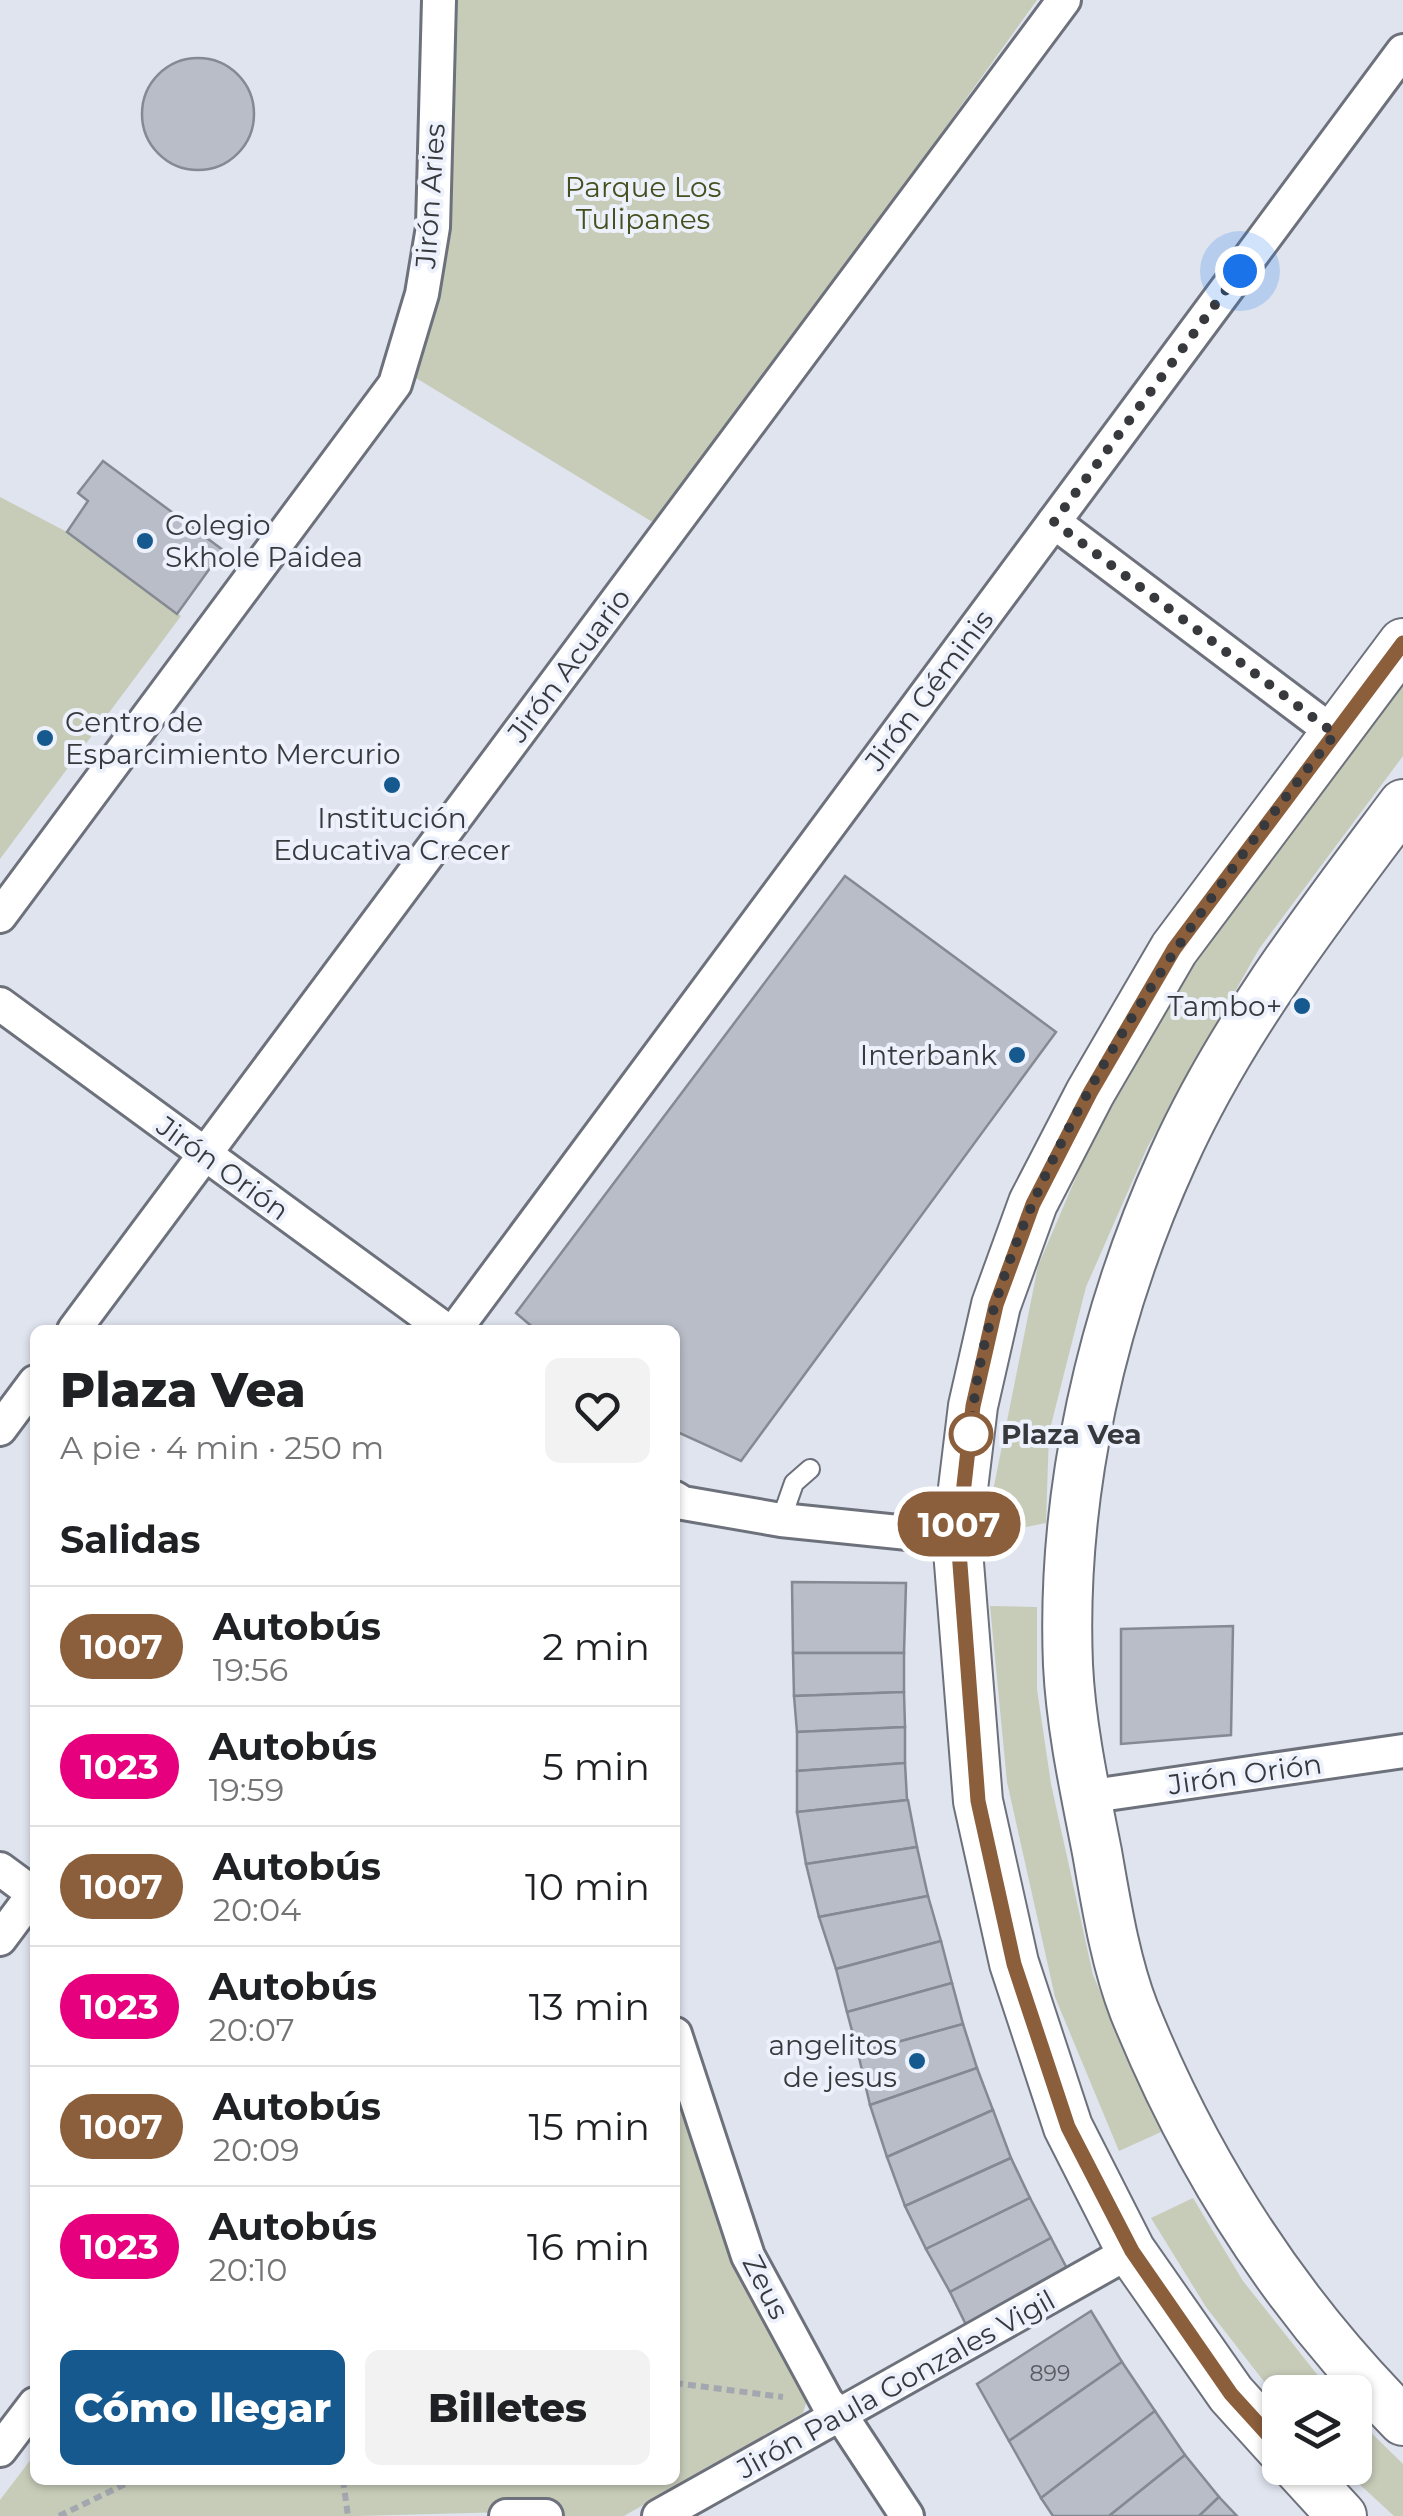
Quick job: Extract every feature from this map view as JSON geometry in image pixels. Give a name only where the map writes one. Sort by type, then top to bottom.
[{"type":"main road","points":[[1262,2428],[1231,2394],[1132,2251],[1068,2127],[1014,1964],[978,1801],[958,1538],[973,1406],[996,1305],[1033,1204],[1090,1093],[1174,949],[1403,643]]},
{"type":"main road","points":[[1403,804],[1313,924],[1233,1046],[1172,1158],[1126,1272],[1092,1400],[1070,1563],[1068,1668],[1086,1796],[1132,2006],[1196,2146],[1269,2266],[1351,2369],[1403,2421]]},
{"type":"main road","points":[[1314,2485],[1342,2516]]},
{"type":"street","name":"Jirón Aries","points":[[0,916],[394,384],[422,294],[434,227],[439,0]]},
{"type":"street","name":"Jirón Acuario","points":[[78,1325],[1064,0]]},
{"type":"street","name":"Jirón Géminis","points":[[460,1325],[1403,50]]},
{"type":"street","points":[[1054,522],[1335,734]]},
{"type":"street","name":"Jirón Orión","points":[[0,1004],[439,1325]]},
{"type":"street","points":[[0,1429],[30,1389]]},
{"type":"street","points":[[680,1506],[958,1538]]},
{"type":"street","name":"Jirón Orión","points":[[1086,1796],[1403,1751]]},
{"type":"street","points":[[0,1869],[30,1890]]},
{"type":"street","points":[[0,1939],[30,1898]]},
{"type":"street","name":"Zeus","points":[[680,2049],[748,2256],[834,2409],[907,2516]]},
{"type":"street","name":"Jirón Paula Gonzales Vigil","points":[[659,2516],[834,2409],[1132,2251]]},
{"type":"street","points":[[0,2450],[30,2411]]},
{"type":"street","points":[[506,2516],[546,2516]]},
{"type":"lane","points":[[781,1520],[794,1483],[810,1468]]},
{"type":"path","points":[[680,2384],[834,2409]]},
{"type":"path","points":[[59,2516],[124,2485]]},
{"type":"path","points":[[345,2485],[348,2516]]},
{"type":"green space","name":"Parque Los Tulipanes","points":[[446,0],[1037,0],[659,526],[416,378],[439,244]]},
{"type":"green space","name":"Centro de Esparcimiento Mercurio","points":[[0,497],[67,532],[181,616],[0,859]]},
{"type":"green space","points":[[1403,677],[1403,756],[1259,949],[1147,1148],[1086,1287],[1049,1433],[1046,1523],[1011,1530],[987,1521],[1038,1266],[1109,1100],[1198,947]]},
{"type":"green space","points":[[990,1606],[1037,1607],[1037,1689],[1051,1784],[1093,1975],[1161,2132],[1119,2151],[1055,1997],[1007,1782]]},
{"type":"green space","points":[[680,2079],[809,2394],[803,2413],[680,2484]]},
{"type":"green space","points":[[1193,2198],[1243,2281],[1318,2375],[1262,2375],[1262,2379],[1206,2307],[1151,2218]]},
{"type":"green space","points":[[1372,2434],[1403,2464],[1403,2516],[1394,2516],[1360,2485],[1372,2485]]},
{"type":"green space","points":[[30,2461],[30,2485],[678,2485],[624,2516],[557,2516],[550,2511],[356,2516],[0,2516],[0,2500]]},
{"type":"building","points":[[198,58],[220,62],[238,74],[250,92],[254,114],[250,136],[238,154],[220,166],[198,170],[176,166],[158,154],[146,136],[142,114],[146,92],[158,74],[176,62]]},
{"type":"building","name":"Colegio Skhole Paidea","points":[[103,461],[223,550],[177,614],[67,532],[88,501],[78,493]]},
{"type":"building","points":[[845,876],[1056,1032],[741,1461],[680,1433],[680,1325],[530,1325],[516,1313]]},
{"type":"building","points":[[792,1582],[906,1583],[904,1653],[793,1653]]},
{"type":"building","points":[[1233,1626],[1231,1735],[1121,1744],[1121,1629]]},
{"type":"building","points":[[793,1653],[904,1653],[904,1692],[794,1696]]},
{"type":"building","points":[[904,1692],[905,1727],[797,1732],[794,1696]]},
{"type":"building","points":[[905,1727],[905,1763],[797,1771],[797,1732]]},
{"type":"building","points":[[905,1763],[907,1800],[797,1812],[797,1771]]},
{"type":"building","points":[[908,1800],[917,1847],[806,1864],[797,1812]]},
{"type":"building","points":[[917,1847],[928,1896],[819,1917],[806,1864]]},
{"type":"building","points":[[928,1896],[941,1941],[836,1969],[819,1917]]},
{"type":"building","points":[[941,1941],[952,1983],[847,2012],[836,1969]]},
{"type":"building","points":[[952,1983],[963,2024],[858,2053],[847,2012]]},
{"type":"building","name":"angelitos de jesus","points":[[963,2024],[977,2068],[870,2105],[858,2053]]},
{"type":"building","points":[[977,2068],[993,2110],[887,2157],[870,2105]]},
{"type":"building","points":[[993,2110],[1011,2158],[905,2206],[887,2157]]},
{"type":"building","points":[[1011,2158],[1030,2198],[926,2249],[905,2206]]},
{"type":"building","points":[[1030,2198],[1051,2238],[950,2292],[926,2249]]},
{"type":"building","points":[[1051,2238],[1072,2278],[970,2333],[950,2292]]},
{"type":"building","points":[[1091,2311],[1122,2362],[1009,2441],[977,2384]]},
{"type":"building","points":[[1122,2362],[1155,2411],[1041,2498],[1009,2441]]},
{"type":"building","points":[[1155,2411],[1185,2455],[1109,2516],[1053,2516],[1041,2498]]},
{"type":"building","points":[[1185,2455],[1219,2497],[1199,2516],[1109,2516]]},
{"type":"building","points":[[1219,2497],[1237,2516],[1199,2516]]},
{"type":"bus line","name":"1007","points":[[1262,2428],[1231,2394],[1132,2251],[1068,2127],[1014,1964],[978,1801],[958,1538],[973,1406],[996,1305],[1033,1204],[1090,1093],[1174,949],[1403,643]]},
{"type":"place","name":"Colegio Skhole Paidea","points":[[145,541]]},
{"type":"place","name":"Centro de Esparcimiento Mercurio","points":[[45,738]]},
{"type":"place","name":"Institución Educativa Crecer","points":[[392,785]]},
{"type":"place","name":"Tambo+","points":[[1302,1006]]},
{"type":"place","name":"Interbank","points":[[1017,1055]]},
{"type":"place","name":"Plaza Vea","points":[[971,1434]]},
{"type":"place","name":"angelitos de jesus","points":[[917,2061]]},
{"type":"route","points":[[971,1434],[973,1406],[996,1305],[1033,1204],[1090,1093],[1174,949],[1335,734],[1054,522],[1240,271]]}]
